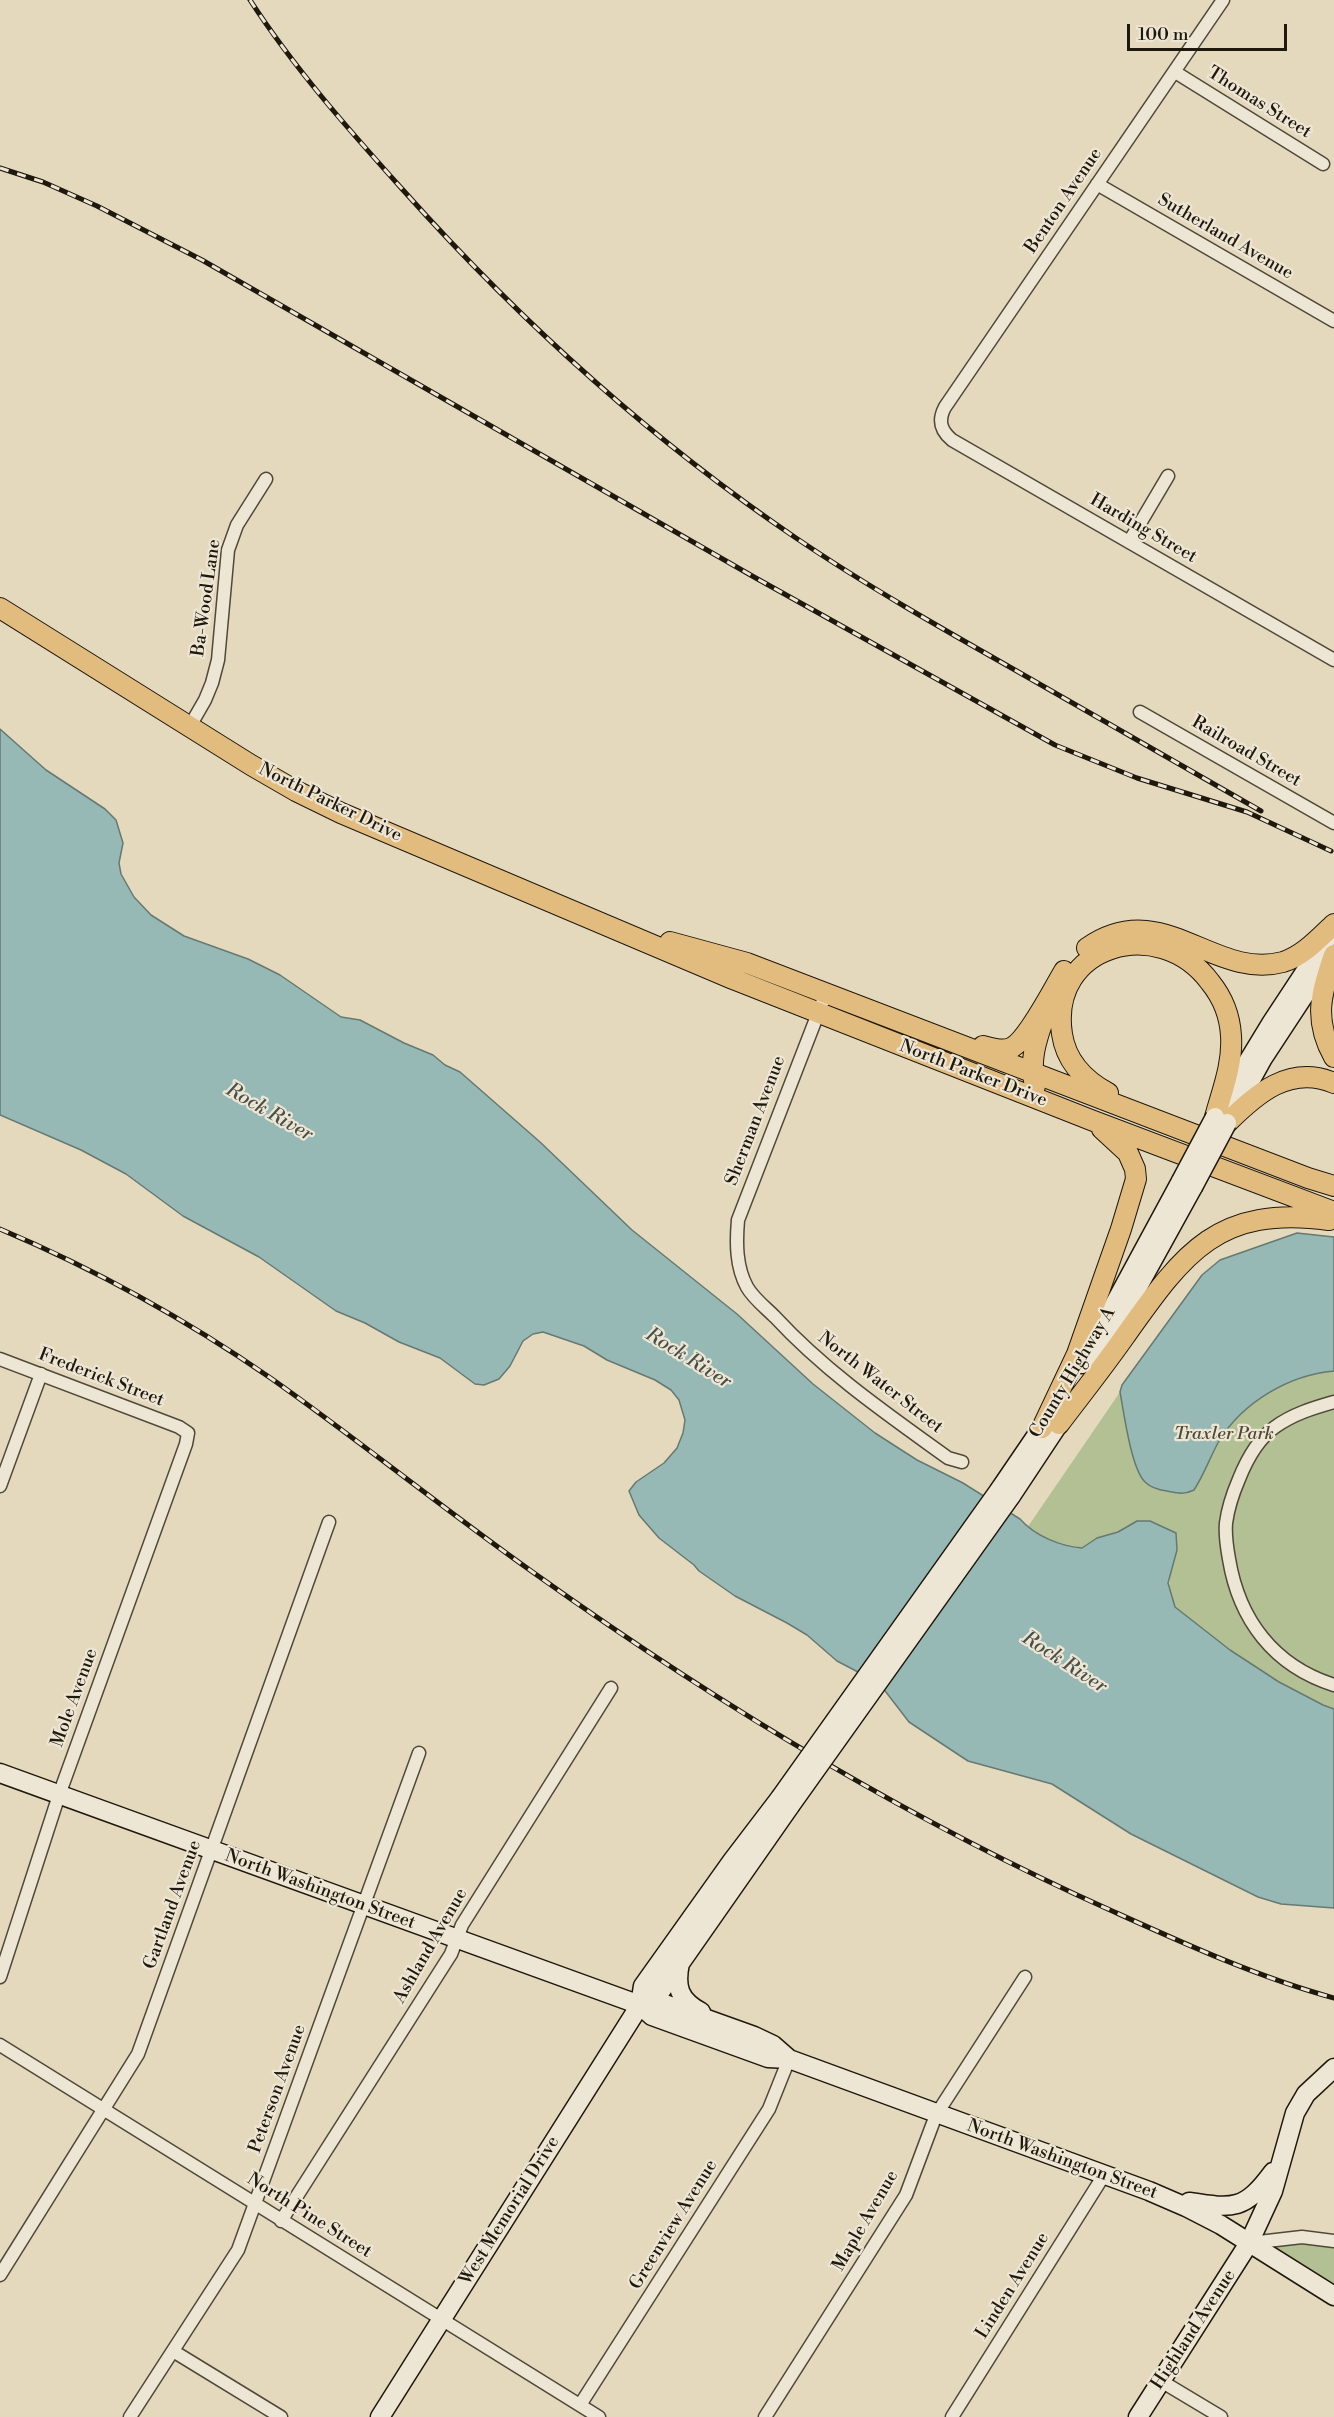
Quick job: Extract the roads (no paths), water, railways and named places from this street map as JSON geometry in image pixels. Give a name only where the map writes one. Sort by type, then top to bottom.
[{"type":"main road","name":"North Parker Drive","points":[[0,608],[251,765],[314,800],[818,1013],[1334,1212]]},
{"type":"main road","points":[[935,1035],[1001,1050],[1011,1048],[1034,1021],[1068,964],[1080,952],[1114,933],[1152,931],[1172,935],[1228,958],[1243,962],[1270,964],[1285,961],[1300,954],[1334,926]]},
{"type":"main road","name":"County Highway A","points":[[785,1802],[1051,1426],[1099,1334],[1187,1184],[1272,1022],[1334,926]]},
{"type":"main road","name":"North Parker Drive","points":[[615,928],[747,963],[1334,1186]]},
{"type":"main road","points":[[1161,1120],[1098,1088],[1084,1077],[1067,1055],[1063,1042],[1060,1023],[1061,1007],[1072,979],[1093,958],[1120,946],[1147,944],[1176,952],[1201,970],[1218,992],[1229,1020],[1232,1048],[1221,1120]]},
{"type":"main road","points":[[1334,953],[1321,1000],[1321,1023],[1334,1057]]},
{"type":"main road","name":"County Highway A","points":[[1221,1120],[1334,953]]},
{"type":"main road","points":[[1046,1102],[1036,1087],[1032,1073],[1037,1036],[1056,985]]},
{"type":"main road","points":[[1221,1120],[1283,1080],[1310,1077],[1334,1083]]},
{"type":"main road","points":[[1051,1426],[1121,1229],[1136,1179],[1135,1169],[1128,1153],[1113,1137],[1091,1120]]},
{"type":"main road","points":[[1051,1426],[1169,1275],[1197,1248],[1235,1226],[1254,1220],[1297,1216],[1334,1221]]},
{"type":"main road","name":"North Washington Street","points":[[0,1773],[640,2005],[652,2016],[662,2020],[768,2058],[789,2060],[1167,2199],[1221,2225],[1334,2296]]},
{"type":"main road","name":"West Memorial Drive","points":[[640,2005],[660,1992],[785,1802]]},
{"type":"main road","name":"West Memorial Drive","points":[[380,2417],[640,2005],[643,1986],[718,1880],[785,1802]]},
{"type":"main road","points":[[681,1961],[677,1986],[680,1995],[694,2008],[732,2028]]},
{"type":"main road","name":"North Washington Street","points":[[640,2005],[662,2003],[732,2028],[773,2045],[789,2060]]},
{"type":"main road","name":"Highland Avenue","points":[[1138,2417],[1249,2243],[1273,2191],[1295,2113],[1306,2094],[1334,2068]]},
{"type":"main road","points":[[1167,2199],[1213,2206],[1238,2205],[1261,2188],[1281,2161]]},
{"type":"street","name":"Benton Avenue","points":[[941,424],[945,406],[1223,0]]},
{"type":"street","name":"Thomas Street","points":[[1175,72],[1323,164]]},
{"type":"street","name":"Sutherland Avenue","points":[[1097,184],[1334,321]]},
{"type":"street","name":"Harding Street","points":[[941,424],[945,434],[952,440],[1334,660]]},
{"type":"street","points":[[1129,542],[1168,476]]},
{"type":"street","name":"Ba-Wood Lane","points":[[190,726],[208,692],[218,660],[228,550],[237,525],[266,479]]},
{"type":"street","name":"Railroad Street","points":[[1140,712],[1334,823]]},
{"type":"street","name":"Sherman Avenue","points":[[740,1266],[736,1243],[738,1220],[826,993]]},
{"type":"street","name":"North Water Street","points":[[740,1266],[747,1288],[799,1343],[863,1398],[948,1458],[962,1462]]},
{"type":"street","name":"Frederick Street","points":[[0,1359],[179,1427],[188,1433]]},
{"type":"street","points":[[0,1486],[40,1374]]},
{"type":"street","points":[[1334,1402],[1289,1418],[1263,1438],[1241,1473],[1226,1524],[1232,1574],[1238,1597],[1249,1618],[1275,1653],[1297,1668],[1334,1685]]},
{"type":"street","name":"Mole Avenue","points":[[0,1977],[59,1795],[186,1444],[188,1433]]},
{"type":"street","name":"Gartland Avenue","points":[[0,2275],[141,2047],[329,1522]]},
{"type":"street","name":"Ashland Avenue","points":[[281,2220],[451,1954],[462,1925],[611,1688]]},
{"type":"street","name":"Peterson Avenue","points":[[130,2417],[237,2250],[419,1753]]},
{"type":"street","name":"Maple Avenue","points":[[765,2417],[906,2195],[936,2115],[1024,1977]]},
{"type":"street","name":"North Pine Street","points":[[0,2044],[599,2417]]},
{"type":"street","name":"Greenview Avenue","points":[[580,2405],[769,2109],[789,2060]]},
{"type":"street","name":"Linden Avenue","points":[[952,2417],[1104,2175]]},
{"type":"street","points":[[1249,2243],[1302,2237],[1334,2241]]},
{"type":"street","points":[[173,2351],[281,2417]]},
{"type":"street","points":[[1161,2380],[1221,2417]]},
{"type":"water","name":"Rock River","points":[[0,729],[46,770],[105,809],[116,820],[123,843],[119,863],[121,874],[134,897],[151,915],[184,936],[248,959],[280,975],[341,1017],[360,1020],[433,1055],[445,1065],[460,1072],[540,1142],[632,1230],[737,1314],[813,1384],[875,1433],[917,1460],[963,1483],[1020,1519],[1040,1535],[1065,1545],[1082,1548],[1097,1538],[1118,1532],[1137,1521],[1150,1521],[1176,1533],[1177,1550],[1168,1583],[1175,1607],[1230,1650],[1279,1682],[1334,1709],[1334,1908],[1281,1904],[1258,1897],[1131,1834],[1052,1784],[968,1761],[909,1722],[879,1683],[837,1661],[807,1635],[735,1596],[699,1571],[659,1538],[639,1515],[629,1491],[636,1482],[664,1463],[677,1448],[683,1433],[685,1420],[679,1400],[671,1390],[655,1380],[607,1360],[584,1346],[543,1332],[533,1334],[523,1341],[510,1366],[499,1379],[484,1385],[475,1384],[440,1358],[399,1342],[365,1323],[336,1311],[259,1257],[183,1216],[126,1174],[81,1150],[0,1115]]},
{"type":"water","points":[[1297,1233],[1334,1237],[1334,1371],[1300,1378],[1284,1385],[1254,1403],[1241,1414],[1219,1441],[1194,1490],[1177,1493],[1150,1486],[1140,1475],[1132,1453],[1120,1392],[1122,1385],[1202,1275],[1220,1260]]},
{"type":"railway","points":[[250,0],[285,50],[323,98],[447,239],[540,332],[638,419],[689,460],[796,538],[877,590],[1261,811]]},
{"type":"railway","points":[[0,168],[43,182],[97,206],[202,260],[754,577],[1055,745],[1137,778],[1247,812],[1331,851]]},
{"type":"railway","points":[[0,1229],[105,1278],[174,1316],[240,1357],[603,1621],[672,1668],[814,1756],[887,1798],[1034,1875],[1249,1970],[1334,1998]]},
{"type":"park label","name":"Traxler Park","points":[[1224,1435]]}]
